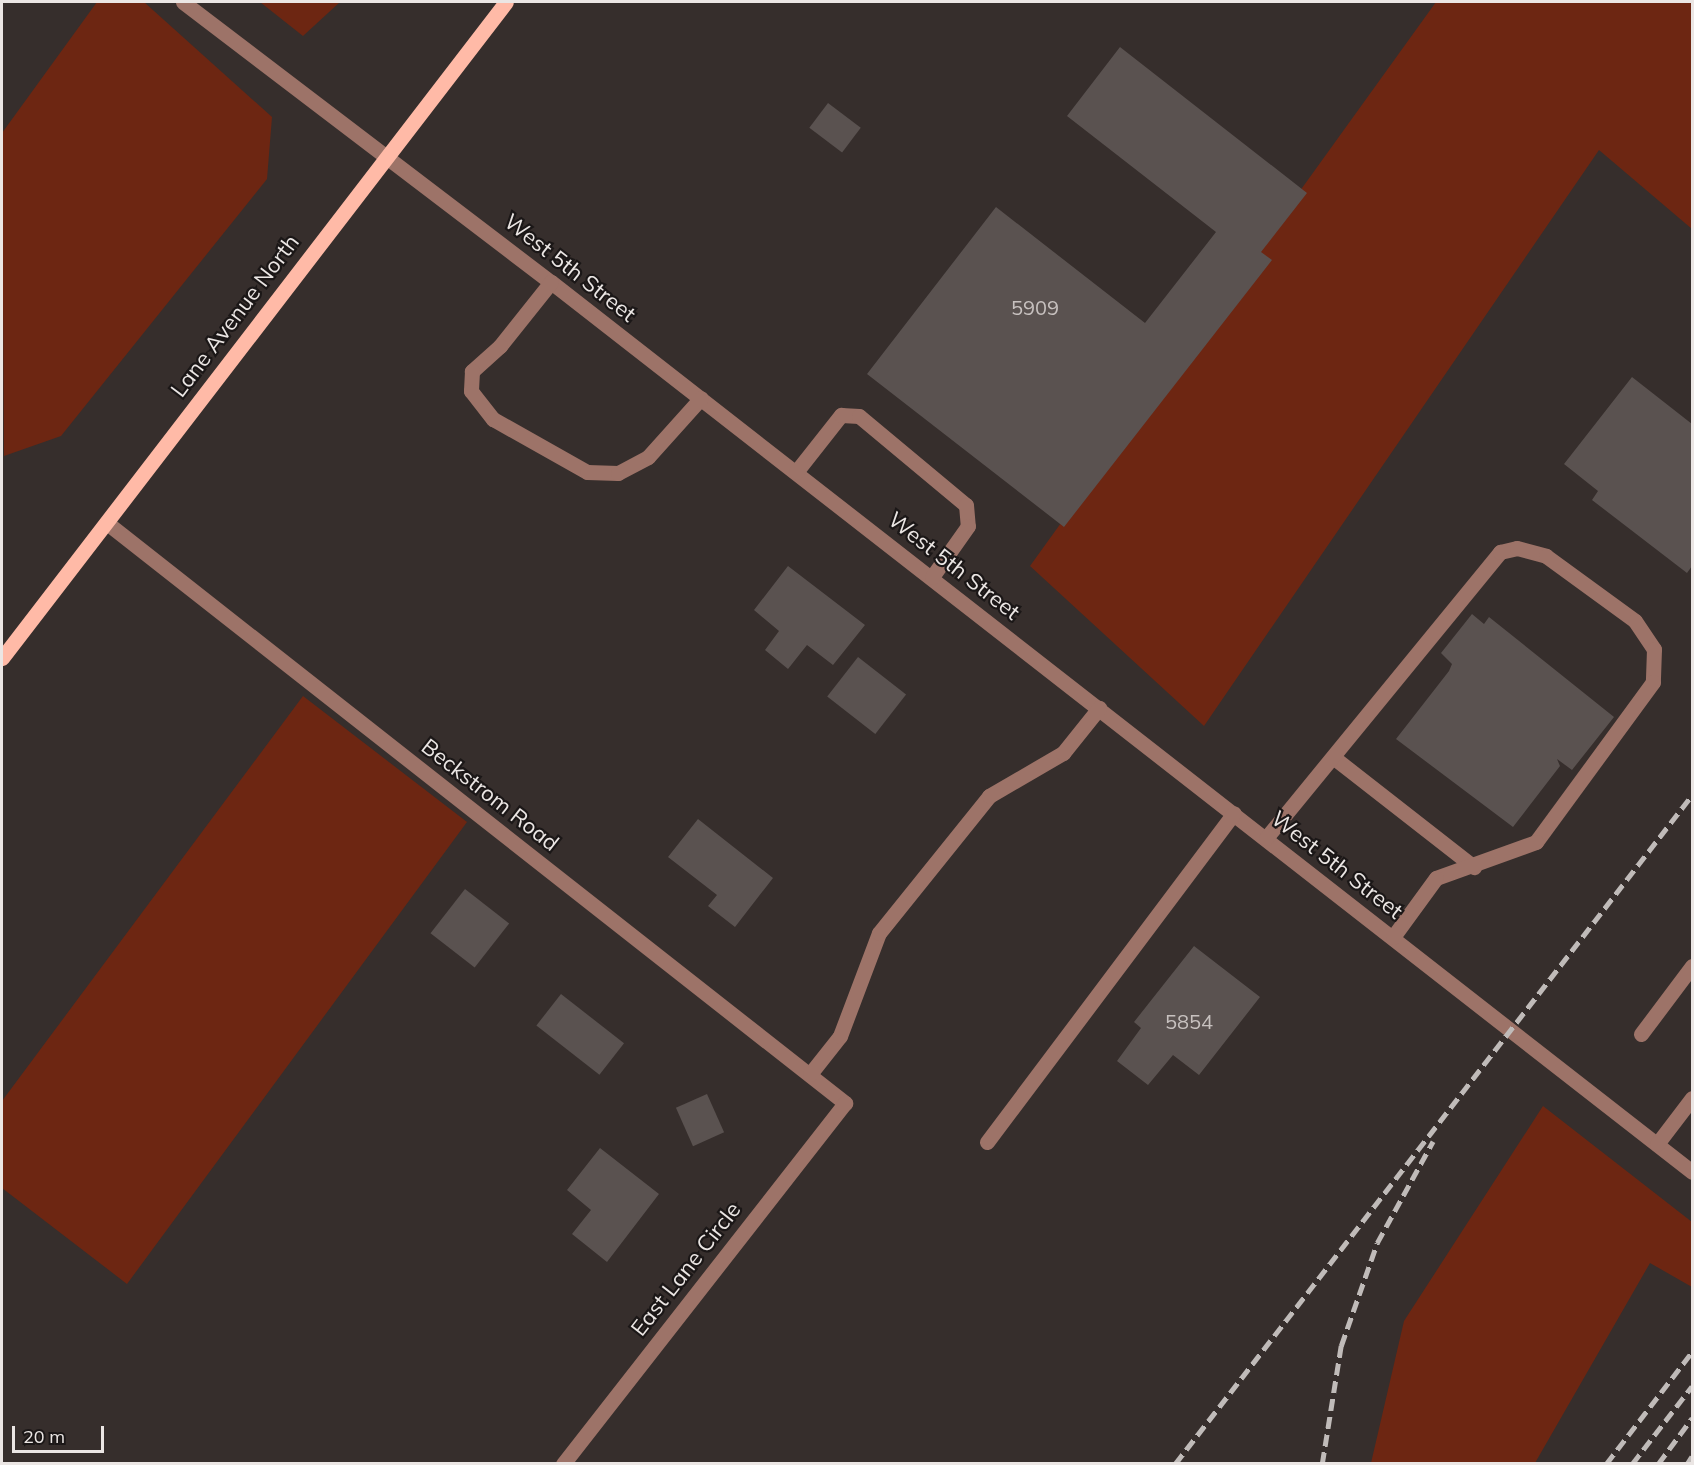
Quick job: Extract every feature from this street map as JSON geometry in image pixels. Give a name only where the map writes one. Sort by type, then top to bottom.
[{"type":"main road","name":"Lane Avenue North","points":[[2,658],[506,2]]},
{"type":"street","name":"West 5th Street","points":[[183,2],[551,282],[932,577],[1692,1172]]},
{"type":"street","points":[[551,282],[500,346],[472,371],[471,391],[493,419],[587,472],[618,473],[648,457],[701,398]]},
{"type":"street","points":[[796,472],[841,416],[859,416],[966,505],[968,526],[932,577]]},
{"type":"street","name":"Beckstrom Road","points":[[107,523],[845,1103]]},
{"type":"street","points":[[1266,838],[1500,552],[1517,548],[1546,556],[1635,621],[1652,644],[1657,664],[1645,698],[1536,842],[1474,867],[1436,878],[1393,937]]},
{"type":"street","points":[[810,1074],[840,1036],[879,933],[989,796],[1063,753],[1099,708]]},
{"type":"street","points":[[1333,757],[1474,867]]},
{"type":"street","points":[[987,1142],[1234,813]]},
{"type":"street","points":[[1641,1034],[1692,966]]},
{"type":"street","points":[[1656,1144],[1692,1098]]},
{"type":"street","name":"East Lane Circle","points":[[563,1464],[845,1103]]},
{"type":"shaded area","points":[[97,2],[144,2],[272,117],[267,179],[61,436],[4,456],[2,133]]},
{"type":"shaded area","points":[[260,2],[340,2],[303,36]]},
{"type":"shaded area","points":[[1436,2],[1692,2],[1692,229],[1599,150],[1204,726],[1030,566]]},
{"type":"shaded area","points":[[303,696],[467,822],[127,1284],[2,1188],[2,1101]]},
{"type":"shaded area","points":[[1543,1106],[1692,1222],[1692,1287],[1650,1263],[1535,1463],[1371,1463],[1404,1321]]},
{"type":"building","points":[[1120,47],[1307,193],[1261,252],[1272,260],[1064,527],[867,374],[996,207],[1145,323],[1216,232],[1067,116]]},
{"type":"building","points":[[828,103],[861,128],[842,152],[809,128]]},
{"type":"building","points":[[1632,377],[1692,424],[1692,566],[1687,573],[1592,500],[1598,491],[1564,464]]},
{"type":"building","points":[[788,566],[865,625],[833,665],[807,645],[788,669],[765,650],[779,631],[754,610]]},
{"type":"building","points":[[1472,614],[1484,624],[1489,617],[1614,717],[1572,770],[1557,759],[1560,766],[1513,827],[1396,739],[1449,671],[1452,664],[1441,653]]},
{"type":"building","points":[[858,657],[906,695],[875,734],[827,696]]},
{"type":"building","points":[[698,819],[773,878],[735,927],[708,906],[717,895],[668,857]]},
{"type":"building","points":[[465,889],[509,923],[475,968],[431,933]]},
{"type":"building","points":[[1194,946],[1260,997],[1199,1075],[1173,1055],[1148,1085],[1117,1061],[1141,1028],[1134,1022]]},
{"type":"building","points":[[561,994],[624,1043],[599,1075],[536,1026]]},
{"type":"building","points":[[707,1094],[724,1132],[693,1146],[676,1108]]},
{"type":"building","points":[[600,1148],[659,1194],[607,1262],[572,1234],[591,1210],[567,1190]]},
{"type":"railway","points":[[1175,1464],[1692,795]]},
{"type":"railway","points":[[1322,1464],[1341,1346],[1377,1243],[1433,1141]]},
{"type":"railway","points":[[1606,1464],[1692,1352]]},
{"type":"railway","points":[[1632,1464],[1692,1386]]},
{"type":"railway","points":[[1658,1464],[1692,1418]]},
{"type":"railway","points":[[1687,1464],[1692,1456]]}]
